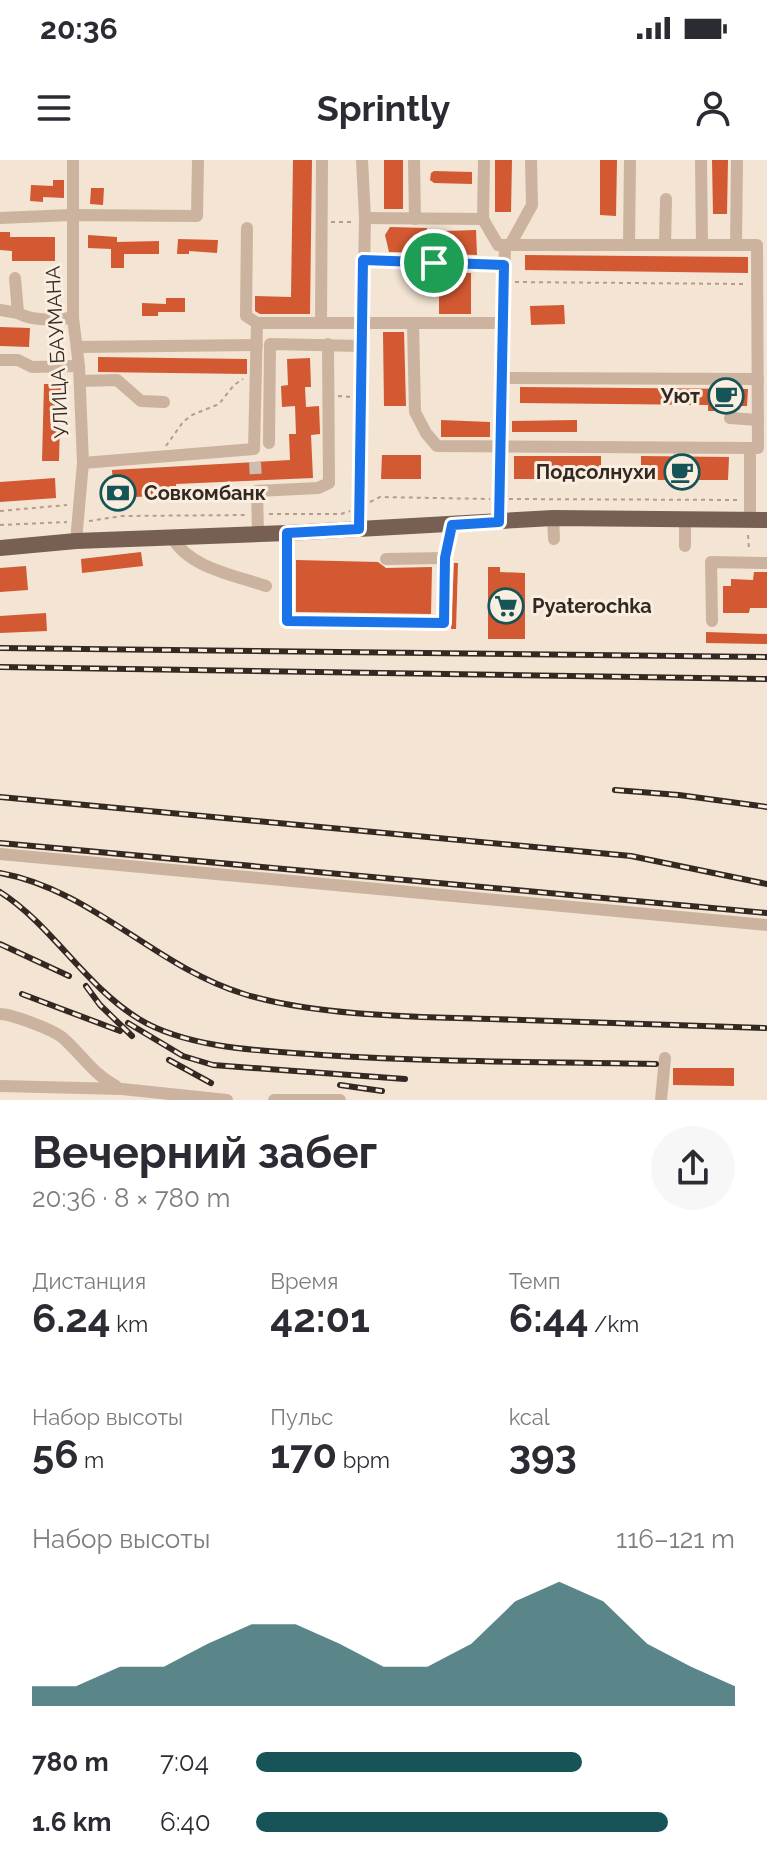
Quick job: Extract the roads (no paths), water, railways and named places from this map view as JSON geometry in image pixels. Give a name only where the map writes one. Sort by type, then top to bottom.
[{"type":"main road","points":[[0,548],[76,541],[177,549],[258,533],[553,518],[685,518],[755,525]]},
{"type":"street","name":"УЛИЦА БАУМАНА","points":[[73,160],[73,318],[79,366],[83,463],[76,541]]},
{"type":"street","points":[[0,218],[197,216],[198,160]]},
{"type":"street","points":[[321,323],[322,160]]},
{"type":"street","points":[[359,529],[365,220],[362,160]]},
{"type":"street","points":[[414,160],[415,219]]},
{"type":"street","points":[[484,160],[483,219],[498,245],[757,245],[762,270],[757,284],[762,308],[758,448],[751,500],[755,525]]},
{"type":"street","points":[[499,522],[504,265],[507,245],[532,205],[531,160]]},
{"type":"street","points":[[629,245],[630,160]]},
{"type":"street","points":[[701,160],[702,245]]},
{"type":"street","points":[[736,245],[737,160]]},
{"type":"street","points":[[665,245],[666,199]]},
{"type":"street","points":[[365,220],[483,219]]},
{"type":"street","points":[[247,228],[246,316],[257,323],[503,323]]},
{"type":"street","points":[[363,260],[504,265]]},
{"type":"street","points":[[15,278],[18,313]]},
{"type":"street","points":[[0,310],[18,313],[26,318],[73,318]]},
{"type":"street","points":[[83,463],[158,457],[254,456],[257,323]]},
{"type":"street","points":[[413,323],[415,412],[437,446],[758,448]]},
{"type":"street","points":[[269,443],[270,344],[361,346]]},
{"type":"street","points":[[258,533],[256,486],[318,488],[329,483],[328,344]]},
{"type":"street","points":[[77,347],[257,345]]},
{"type":"street","points":[[0,360],[18,360],[32,367],[79,366]]},
{"type":"street","points":[[502,378],[758,379]]},
{"type":"street","points":[[80,381],[117,380],[141,401],[164,402]]},
{"type":"street","points":[[730,418],[758,420]]},
{"type":"street","points":[[553,518],[554,539]]},
{"type":"street","points":[[685,518],[685,546]]},
{"type":"street","points":[[287,533],[287,621],[444,623],[445,558],[452,525]]},
{"type":"street","points":[[177,549],[195,560],[266,586]]},
{"type":"street","points":[[386,559],[445,558]]},
{"type":"street","points":[[712,621],[711,562],[767,563]]},
{"type":"street","points":[[0,854],[767,925]]},
{"type":"street","points":[[0,1014],[62,1036],[105,1080],[122,1089]]},
{"type":"street","points":[[661,1100],[665,1058]]},
{"type":"street","points":[[0,1086],[122,1089],[227,1100]]},
{"type":"street","points":[[274,1100],[340,1100]]},
{"type":"tunnel","points":[[255,462],[256,480]]},
{"type":"railway","points":[[0,648],[767,657]]},
{"type":"railway","points":[[0,667],[767,679]]},
{"type":"railway","points":[[615,790],[767,807]]},
{"type":"railway","points":[[0,797],[631,856],[767,884]]},
{"type":"railway","points":[[0,843],[767,913]]},
{"type":"railway","points":[[0,873],[65,895],[212,982],[272,1001],[334,1011],[399,1016],[765,1028]]},
{"type":"railway","points":[[0,892],[36,921],[119,1005],[139,1019],[180,1037],[228,1047],[322,1055],[656,1064]]},
{"type":"railway","points":[[0,944],[69,976]]},
{"type":"railway","points":[[86,986],[100,1005],[132,1036]]},
{"type":"railway","points":[[22,994],[120,1031]]},
{"type":"railway","points":[[128,1023],[183,1056],[213,1065],[405,1079]]},
{"type":"railway","points":[[169,1060],[211,1083]]},
{"type":"railway","points":[[340,1085],[382,1091]]},
{"type":"place","name":"Уют","points":[[726,396]]},
{"type":"place","name":"Подсолнухи","points":[[682,472]]},
{"type":"place","name":"Совкомбанк","points":[[118,493]]},
{"type":"place","name":"Pyaterochka","points":[[506,606]]}]
